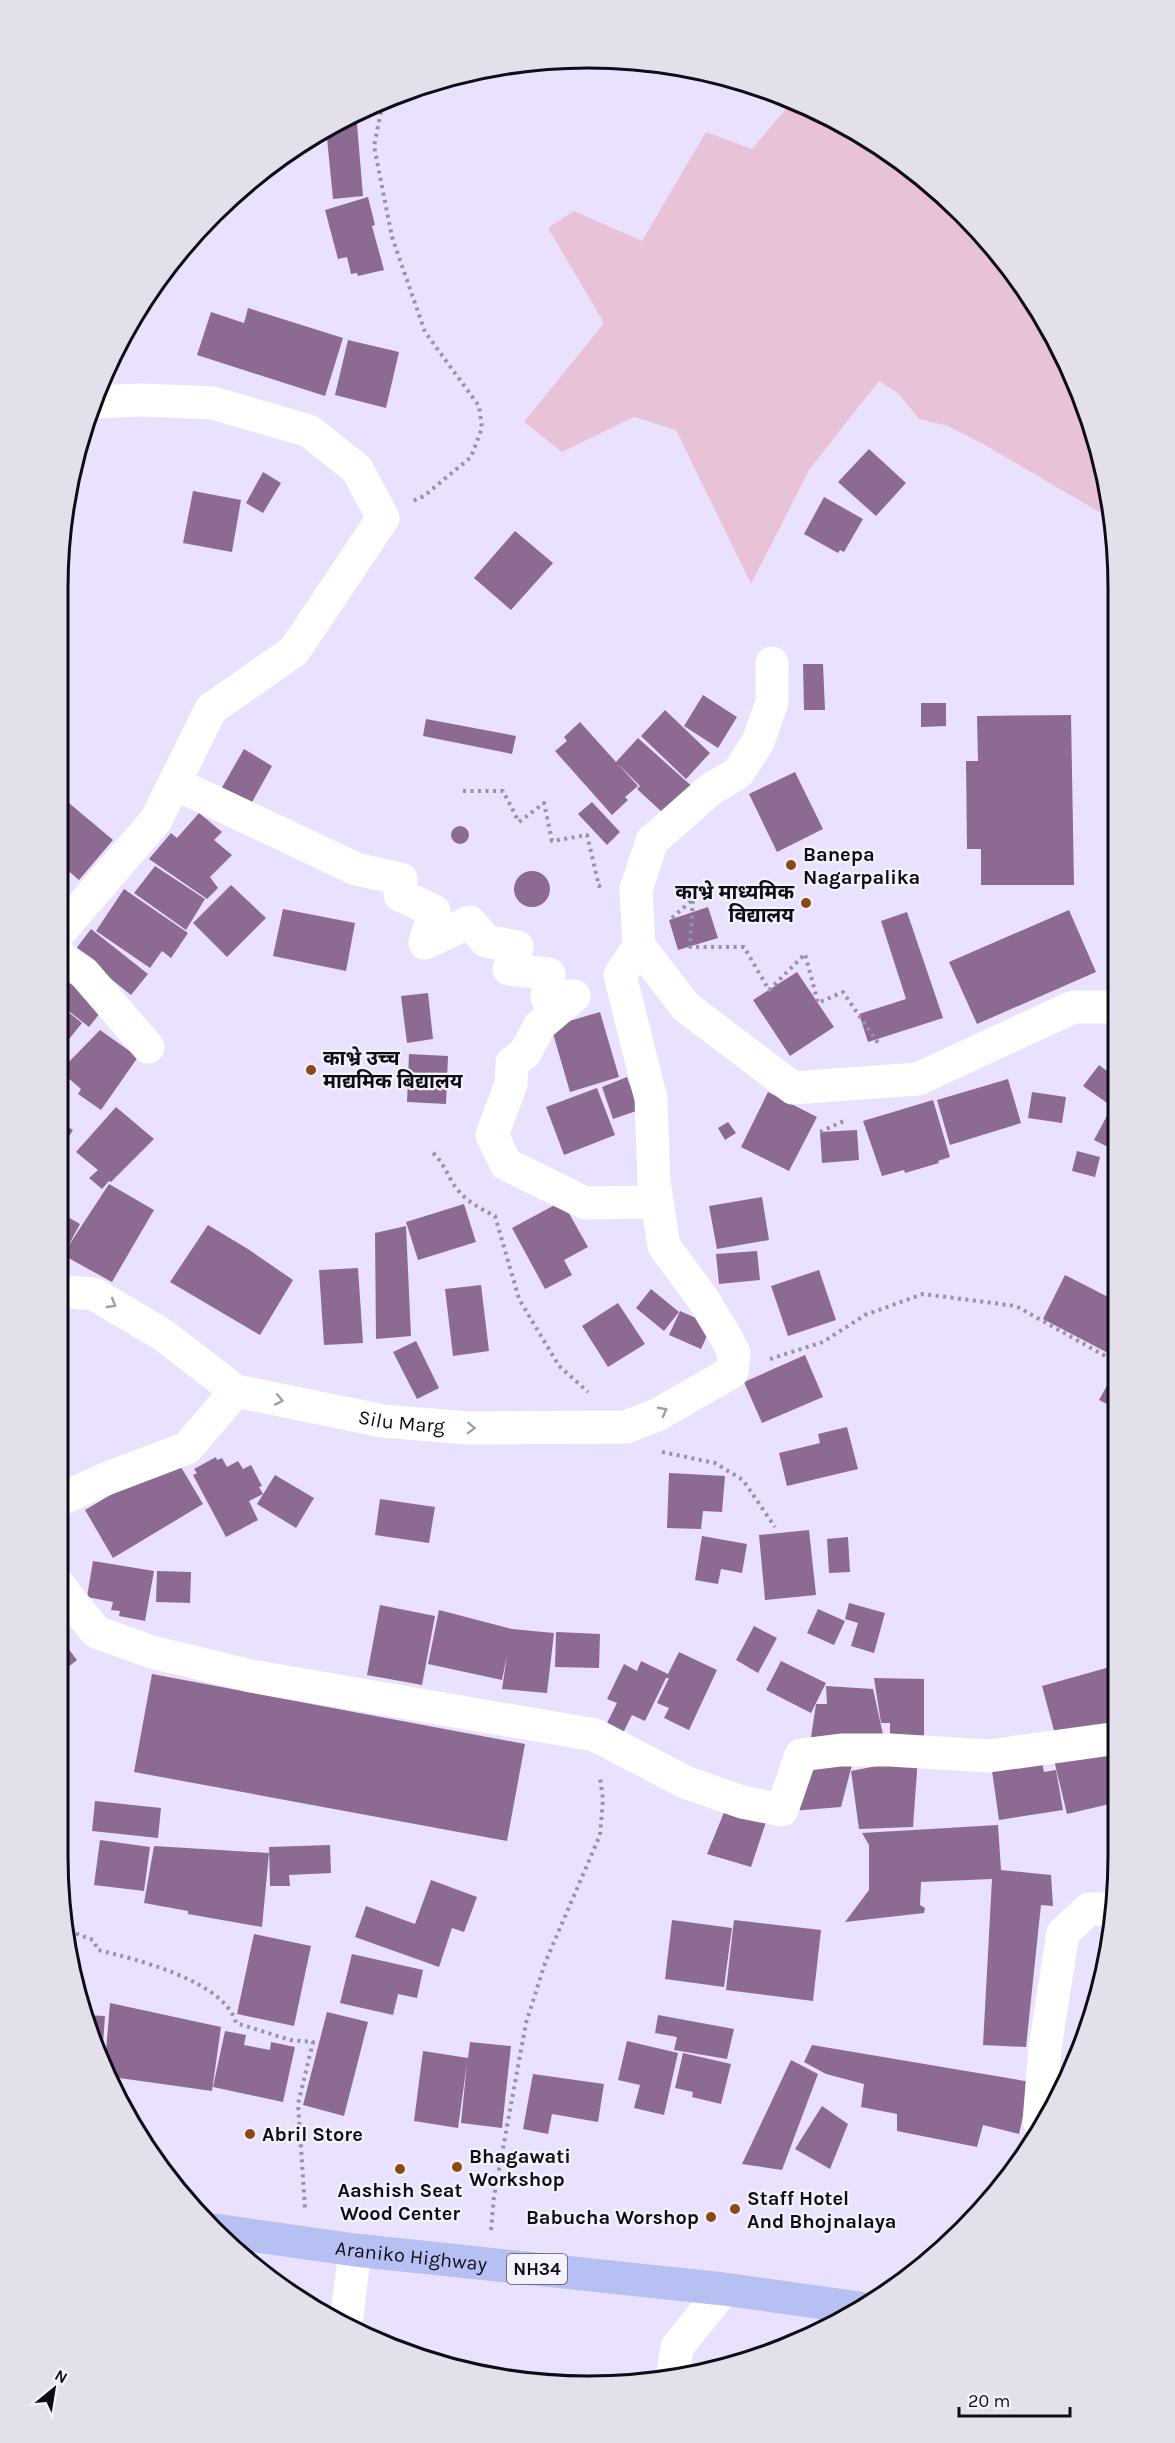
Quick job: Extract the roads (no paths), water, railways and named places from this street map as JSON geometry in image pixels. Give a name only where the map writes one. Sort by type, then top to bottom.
[{"type":"highway","name":"Araniko Highway","points":[[230,2232],[355,2250],[724,2289],[847,2306]]},
{"type":"street","points":[[68,922],[156,819],[211,709],[294,651],[383,518],[357,469],[309,430],[213,404],[144,400],[102,402]]},
{"type":"street","points":[[772,663],[772,702],[758,742],[738,773],[711,789],[652,841],[636,889],[639,946],[686,1007],[793,1088],[918,1079],[1073,1007],[1108,1007]]},
{"type":"street","points":[[174,783],[356,869],[401,879],[400,895],[434,910],[425,943],[470,922],[486,941],[517,947],[509,969],[549,974],[547,998],[574,996],[540,1025],[525,1053],[512,1063],[511,1084],[492,1135],[506,1164],[585,1203],[657,1202],[654,1182],[651,1099],[620,975],[639,946]]},
{"type":"street","points":[[68,962],[84,973],[148,1047]]},
{"type":"street","name":"Silu Marg","points":[[68,1292],[94,1293],[163,1335],[236,1391],[383,1421],[468,1428],[626,1427],[657,1415],[732,1371],[734,1353],[727,1339],[703,1299],[664,1246],[657,1202]]},
{"type":"street","points":[[68,1496],[187,1448],[236,1391]]},
{"type":"street","points":[[68,1597],[96,1632],[152,1652],[251,1676],[595,1735],[685,1782],[742,1802],[782,1810],[801,1755],[861,1750],[989,1756],[1108,1739]]},
{"type":"street","points":[[1040,2113],[1045,2048],[1063,1933],[1089,1909],[1104,1909]]},
{"type":"street","points":[[347,2316],[355,2250]]},
{"type":"street","points":[[674,2368],[677,2347],[724,2289]]},
{"type":"place","name":"Banepa Nagarpalika","points":[[791,865]]},
{"type":"place","name":"काभ्रे माध्यमिक विद्यालय","points":[[806,903]]},
{"type":"place","name":"काभ्रे उच्च माद्यमिक बिद्यालय","points":[[311,1070]]},
{"type":"place","name":"Abril Store","points":[[250,2134]]},
{"type":"place","name":"Bhagawati Workshop","points":[[457,2167]]},
{"type":"place","name":"Aashish Seat Wood Center","points":[[400,2169]]},
{"type":"place","name":"Staff Hotel And Bhojnalaya","points":[[735,2209]]},
{"type":"place","name":"Babucha Worshop","points":[[711,2217]]}]
